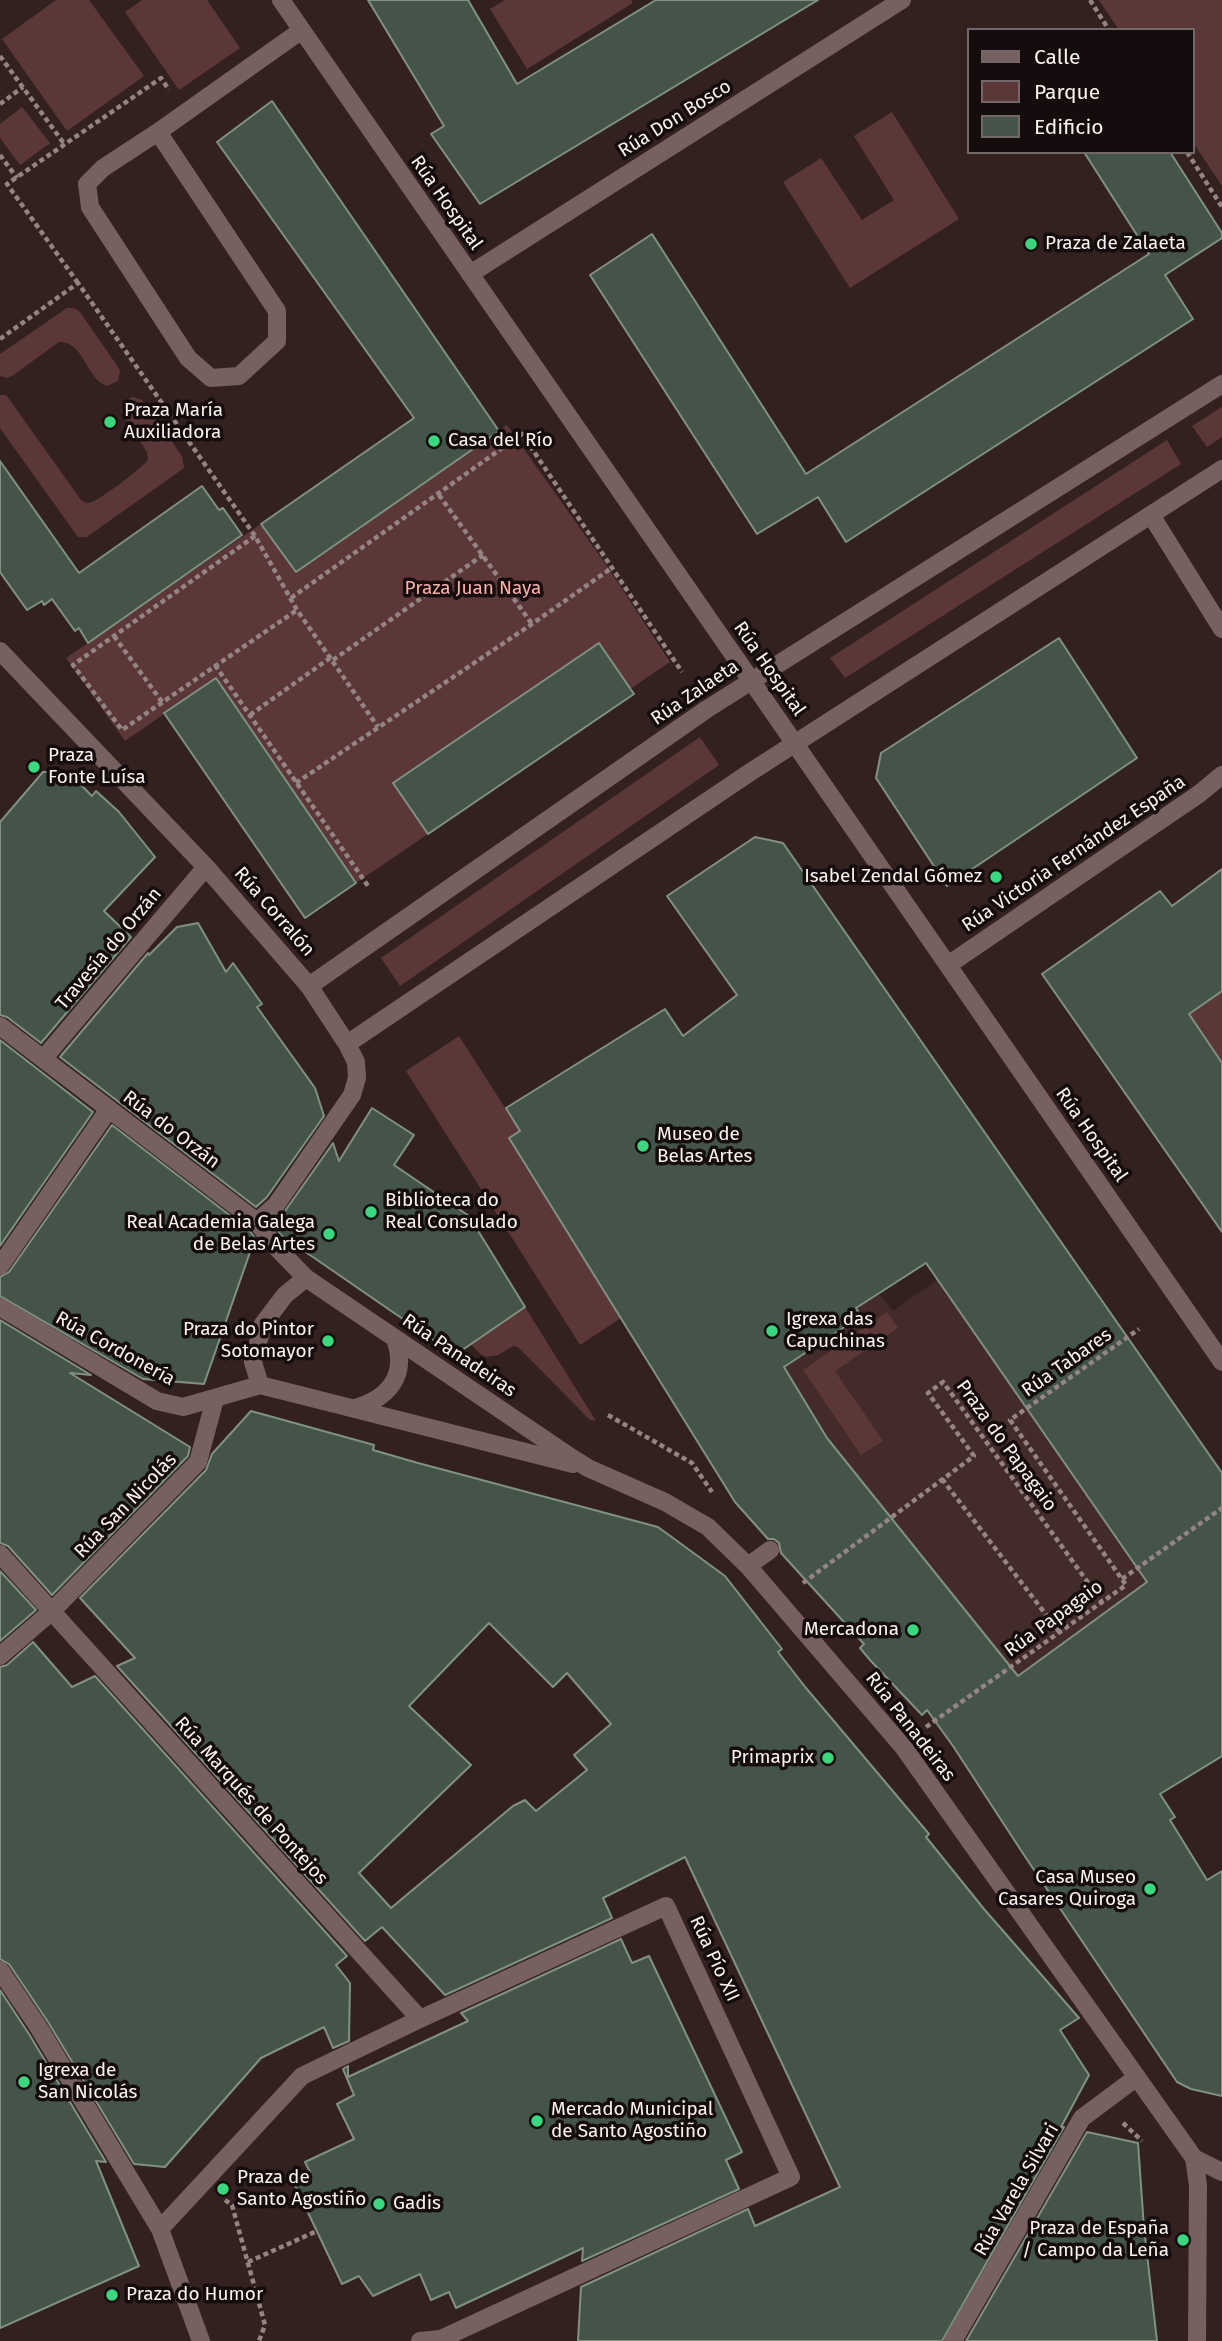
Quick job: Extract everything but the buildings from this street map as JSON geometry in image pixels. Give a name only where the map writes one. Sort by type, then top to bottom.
[{"type":"street","name":"Rúa Hospital","points":[[281,0],[1222,1362]]},
{"type":"street","name":"Rúa Don Bosco","points":[[470,274],[902,0]]},
{"type":"street","points":[[158,132],[277,311],[277,341],[239,376],[211,378],[188,358],[90,207],[87,184],[103,168],[302,30]]},
{"type":"street","name":"Rúa Zalaeta","points":[[309,986],[751,680],[1222,384]]},
{"type":"street","points":[[347,1044],[795,744],[1222,469]]},
{"type":"street","points":[[1151,515],[1222,629]]},
{"type":"street","name":"Rúa Corralón","points":[[3,663],[206,867],[309,986],[356,1062],[357,1078],[352,1095],[276,1205],[257,1222]]},
{"type":"street","name":"Rúa Victoria Fernández España","points":[[948,965],[1187,802],[1222,775]]},
{"type":"street","name":"Travesía do Orzán","points":[[43,1059],[206,867]]},
{"type":"street","name":"Rúa do Orzán","points":[[0,1026],[257,1222],[276,1247],[306,1278]]},
{"type":"street","points":[[0,1266],[109,1109]]},
{"type":"street","points":[[215,1399],[260,1385],[253,1362],[264,1324],[285,1295],[306,1278]]},
{"type":"street","name":"Rúa Panadeiras","points":[[306,1278],[589,1468],[665,1502],[708,1527],[748,1566],[904,1748],[1194,2158]]},
{"type":"street","name":"Rúa Cordonería","points":[[0,1307],[157,1401],[183,1407],[215,1399]]},
{"type":"street","points":[[355,1408],[379,1399],[397,1376],[400,1351],[395,1339]]},
{"type":"street","name":"Rúa Panadeiras","points":[[260,1385],[589,1468]]},
{"type":"street","name":"Rúa San Nicolás","points":[[0,1656],[51,1612],[198,1462],[215,1399]]},
{"type":"street","points":[[748,1566],[769,1549]]},
{"type":"street","name":"Rúa Marqués de Pontejos","points":[[0,1554],[420,2019]]},
{"type":"street","name":"Rúa Pío XII","points":[[160,2229],[302,2076],[666,1906],[791,2177],[441,2340],[420,2341]]},
{"type":"street","points":[[0,1970],[39,2028],[160,2229],[201,2341]]},
{"type":"street","name":"Rúa Varela Silvari","points":[[953,2341],[1082,2118],[1136,2077]]},
{"type":"street","points":[[1194,2158],[1222,2172]]},
{"type":"street","points":[[1194,2158],[1198,2185],[1197,2341]]},
{"type":"path","points":[[1090,0],[1108,28]]},
{"type":"path","points":[[0,56],[65,145]]},
{"type":"path","points":[[0,104],[23,87]]},
{"type":"path","points":[[1188,154],[1222,207]]},
{"type":"path","points":[[0,155],[17,178]]},
{"type":"path","points":[[0,339],[78,283],[255,536],[297,610],[378,727]]},
{"type":"path","points":[[291,597],[522,434],[682,672]]},
{"type":"path","points":[[439,495],[533,624]]},
{"type":"path","points":[[255,536],[73,665],[122,730],[297,610]]},
{"type":"path","points":[[250,715],[482,555]]},
{"type":"path","points":[[296,783],[533,624],[613,566]]},
{"type":"path","points":[[114,635],[162,702]]},
{"type":"path","points":[[215,665],[368,886]]},
{"type":"path","name":"Rúa Tabares","points":[[1010,1420],[1139,1329]]},
{"type":"path","name":"Praza do Papagaio","points":[[797,1588],[974,1456],[928,1393],[943,1382],[1102,1602]]},
{"type":"path","points":[[608,1415],[692,1463],[719,1502]]},
{"type":"path","name":"Praza do Papagaio","points":[[1010,1420],[1122,1579]]},
{"type":"path","points":[[942,1479],[1060,1633]]},
{"type":"path","name":"Rúa Papagaio","points":[[926,1727],[1126,1585],[1122,1579],[1222,1508]]},
{"type":"path","points":[[232,2205],[265,2325],[259,2341]]},
{"type":"path","points":[[248,2262],[317,2231]]},
{"type":"shaded area","points":[[1038,1209],[1222,1472],[1222,1653],[955,1748],[928,1713],[755,1524],[690,1429],[878,1293],[893,1311]]},
{"type":"green space","points":[[56,0],[89,0],[144,76],[67,131],[2,39]]},
{"type":"green space","points":[[142,0],[207,0],[240,48],[179,90],[125,12]]},
{"type":"green space","points":[[505,0],[631,0],[633,3],[527,69],[490,9]]},
{"type":"green space","points":[[1099,0],[1222,0],[1222,186],[1194,144],[1194,28],[1118,28]]},
{"type":"green space","points":[[22,107],[50,143],[20,165],[0,138],[0,124]]},
{"type":"green space","points":[[892,112],[959,219],[850,288],[783,182],[821,158],[862,220],[894,200],[854,136]]},
{"type":"green space","points":[[67,308],[80,312],[120,371],[118,381],[107,386],[100,382],[74,347],[59,342],[12,376],[0,376],[0,354]]},
{"type":"green space","points":[[0,395],[6,395],[81,500],[86,502],[92,502],[104,495],[148,460],[147,452],[121,412],[124,403],[132,397],[142,400],[182,456],[184,468],[87,537],[78,537],[0,428]]},
{"type":"green space","points":[[1222,407],[1222,437],[1207,447],[1192,426]]},
{"type":"green space","name":"Praza Juan Naya","points":[[507,425],[611,572],[670,662],[630,689],[599,643],[394,782],[428,834],[356,883],[216,678],[125,741],[66,658],[261,524],[296,571]]},
{"type":"green space","points":[[1167,440],[1181,464],[845,678],[830,658]]},
{"type":"green space","points":[[700,737],[719,765],[400,986],[381,958]]},
{"type":"green space","points":[[1222,991],[1222,1063],[1189,1014]]},
{"type":"green space","points":[[459,1036],[520,1131],[510,1138],[621,1318],[580,1345],[406,1071]]},
{"type":"green space","points":[[525,1307],[596,1421],[590,1420],[518,1347],[513,1346],[498,1355],[486,1357],[471,1344]]},
{"type":"green space","points":[[887,1312],[898,1328],[835,1371],[883,1441],[861,1455],[803,1370]]},
{"type":"place","name":"Praza de Zalaeta","points":[[1031,244]]},
{"type":"place","name":"Praza María Auxiliadora","points":[[110,422]]},
{"type":"place","name":"Casa del Río","points":[[434,441]]},
{"type":"place","name":"Praza Fonte Luísa","points":[[34,767]]},
{"type":"place","name":"Isabel Zendal Gómez","points":[[996,877]]},
{"type":"place","name":"Museo de Belas Artes","points":[[643,1146]]},
{"type":"place","name":"Biblioteca do Real Consulado","points":[[371,1212]]},
{"type":"place","name":"Real Academia Galega de Belas Artes","points":[[329,1234]]},
{"type":"place","name":"Igrexa das Capuchinas","points":[[772,1331]]},
{"type":"place","name":"Praza do Pintor Sotomayor","points":[[328,1341]]},
{"type":"place","name":"Mercadona","points":[[913,1630]]},
{"type":"place","name":"Primaprix","points":[[828,1758]]},
{"type":"place","name":"Casa Museo Casares Quiroga","points":[[1150,1889]]},
{"type":"place","name":"Igrexa de San Nicolás","points":[[24,2082]]},
{"type":"place","name":"Mercado Municipal de Santo Agostiño","points":[[537,2121]]},
{"type":"place","name":"Praza de Santo Agostiño","points":[[223,2189]]},
{"type":"place","name":"Gadis","points":[[379,2204]]},
{"type":"place","name":"Praza de España / Campo da Leña","points":[[1183,2240]]},
{"type":"place","name":"Praza do Humor","points":[[112,2295]]}]
